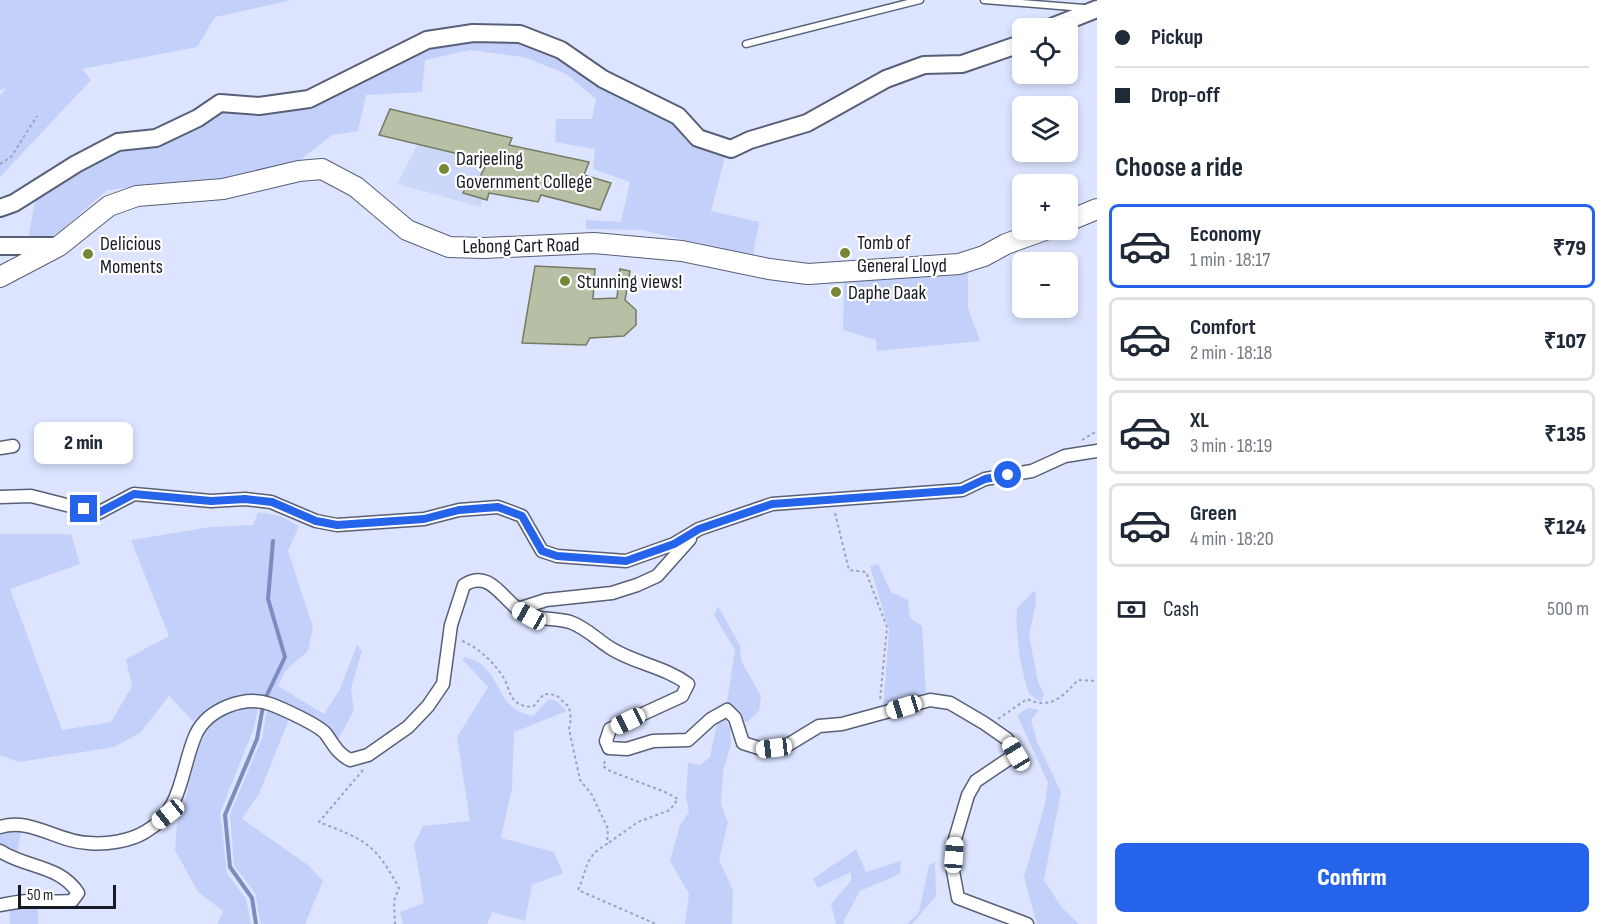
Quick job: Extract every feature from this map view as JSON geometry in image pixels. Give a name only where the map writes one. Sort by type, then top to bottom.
[{"type":"highway","name":"Lebong Cart Road","points":[[0,278],[59,246],[109,206],[137,196],[223,189],[299,171],[322,169],[356,187],[407,230],[450,247],[484,248],[594,243],[682,251],[769,269],[808,274],[958,264],[1019,240]]},
{"type":"highway","points":[[1078,217],[1097,209]]},
{"type":"main road","points":[[1074,18],[1097,9]]},
{"type":"main road","points":[[0,208],[14,203],[76,164],[118,142],[156,138],[198,118],[220,104],[259,106],[309,99],[427,40],[456,35],[520,34],[561,50],[603,79],[678,116],[698,138],[731,149],[750,140],[807,123],[886,79],[924,65],[962,64],[1012,47]]},
{"type":"main road","points":[[0,246],[59,246]]},
{"type":"street","points":[[0,448],[13,446]]},
{"type":"street","points":[[0,497],[31,496],[98,513],[134,494],[211,501],[245,499],[272,502],[316,521],[337,525],[424,519],[459,510],[498,507],[522,516],[542,551],[557,556],[626,561],[674,544],[699,529],[772,504],[962,490],[985,479],[1032,471],[1065,456],[1097,451]]},
{"type":"street","points":[[518,609],[546,600],[612,593],[637,585],[657,576],[699,529]]},
{"type":"street","points":[[0,827],[10,824],[35,828],[87,844],[124,840],[146,832],[168,814],[179,794],[197,733],[209,718],[229,705],[249,700],[269,704],[325,732],[333,747],[350,760],[368,755],[408,727],[428,706],[443,684],[451,625],[464,585],[472,580],[486,580],[494,585],[510,604],[529,616],[566,621],[585,628],[611,649],[643,664],[671,672],[688,684],[682,696],[610,729],[606,741],[609,748],[627,749],[653,741],[688,740],[711,719],[727,710],[735,718],[743,743],[762,749],[786,746],[819,726],[842,724],[930,700],[950,702],[984,723],[1007,739],[1016,754],[976,782],[968,795],[955,838],[953,871],[958,898],[1027,924]]},
{"type":"street","points":[[0,851],[7,856],[43,867],[70,881],[78,893],[72,901],[49,903],[40,900],[0,905]]},
{"type":"lane","points":[[746,44],[920,0]]},
{"type":"lane","points":[[984,0],[1097,9]]},
{"type":"path","points":[[0,164],[11,157],[37,116]]},
{"type":"path","points":[[831,498],[849,570],[866,572],[887,627],[880,714]]},
{"type":"path","points":[[450,643],[462,641],[480,650],[504,678],[508,694],[523,706],[533,707],[544,694],[556,695],[569,707],[571,719],[568,729],[579,780],[592,795],[608,829],[607,844]]},
{"type":"path","points":[[984,723],[1003,717],[1027,699],[1039,705],[1054,702],[1078,680],[1097,681]]},
{"type":"path","points":[[609,748],[603,766],[678,799],[670,810],[638,822],[596,850],[585,863],[585,875],[578,890],[656,924]]},
{"type":"path","points":[[364,770],[319,822],[366,842],[384,860],[399,888],[394,901],[395,924]]},
{"type":"shaded area","points":[[0,0],[292,0],[215,17],[197,47],[82,69],[91,80],[0,177],[0,95],[7,88],[0,90]]},
{"type":"shaded area","points":[[478,38],[522,41],[560,54],[676,121],[690,142],[725,157],[711,211],[759,222],[753,255],[641,230],[586,229],[586,220],[621,222],[630,182],[593,169],[595,149],[555,142],[556,119],[592,119],[596,99],[566,74],[524,57],[470,50],[425,60],[422,92],[366,95],[358,131],[332,135],[300,160],[227,179],[107,190],[60,231],[25,254],[36,196],[122,146],[222,109],[265,110],[427,44]]},
{"type":"shaded area","name":"Darjeeling Government College","points":[[418,144],[488,161],[479,179],[470,177],[464,192],[482,199],[481,207],[397,184]]},
{"type":"shaded area","points":[[968,271],[968,308],[980,341],[877,351],[876,340],[843,330],[844,279]]},
{"type":"shaded area","points":[[258,512],[280,516],[299,526],[288,551],[313,627],[308,651],[285,671],[278,686],[324,714],[340,689],[357,645],[362,651],[351,688],[354,710],[337,742],[328,726],[270,698],[240,694],[214,705],[193,721],[169,696],[140,733],[114,747],[19,762],[0,755],[0,534],[71,534],[80,564],[10,589],[62,730],[111,722],[132,686],[126,659],[169,636],[131,540],[211,527],[253,525]]},
{"type":"shaded area","points":[[878,564],[891,592],[908,600],[910,618],[922,626],[926,693],[883,708],[889,630],[870,566]]},
{"type":"shaded area","points":[[1035,590],[1036,603],[1029,635],[1038,682],[1044,694],[1041,702],[1029,694],[1021,663],[1017,629],[1017,608]]},
{"type":"shaded area","points":[[718,606],[740,645],[741,661],[761,696],[759,711],[747,722],[738,720],[727,702],[735,650],[714,615]]},
{"type":"shaded area","points":[[465,657],[477,662],[487,670],[507,701],[522,713],[533,716],[549,699],[556,701],[567,711],[514,732],[512,788],[501,838],[554,852],[563,873],[532,885],[525,921],[492,912],[487,924],[403,924],[400,912],[424,903],[414,844],[423,826],[470,821],[457,737],[488,687],[462,659]]},
{"type":"shaded area","points":[[251,706],[258,708],[254,728],[220,813],[227,873],[246,899],[251,924],[217,924],[223,911],[198,892],[175,850],[178,814],[184,805],[196,757],[209,728],[233,709]]},
{"type":"shaded area","points":[[1028,708],[1039,710],[1031,720],[1037,742],[1061,792],[1044,880],[1062,908],[1079,924],[1037,924],[1024,877],[1045,804],[1048,783],[1017,715]]},
{"type":"shaded area","points":[[267,709],[289,719],[259,794],[242,819],[308,865],[323,881],[305,924],[261,924],[255,893],[234,865],[230,814],[262,738]]},
{"type":"shaded area","points":[[725,719],[730,728],[731,745],[723,771],[721,804],[728,823],[719,859],[733,891],[732,924],[685,924],[689,894],[670,861],[680,825],[689,812],[686,796],[688,763],[700,765],[710,757],[717,723]]},
{"type":"shaded area","points":[[9,830],[21,831],[17,854],[0,844],[0,834]]},
{"type":"shaded area","points":[[856,849],[866,872],[901,861],[900,874],[860,891],[844,924],[836,924],[831,904],[851,881],[851,872],[818,888],[813,879]]},
{"type":"shaded area","points":[[935,862],[936,896],[912,924],[907,924],[919,912],[929,865]]},
{"type":"shaded area","points":[[38,906],[38,924],[10,924],[10,908]]},
{"type":"building","name":"Darjeeling Government College","points":[[390,109],[512,138],[509,145],[589,162],[584,175],[611,183],[600,210],[541,195],[538,202],[489,193],[487,200],[463,193],[470,177],[479,179],[488,161],[379,135]]},
{"type":"building","points":[[535,266],[595,269],[593,299],[617,298],[620,269],[630,271],[625,300],[636,310],[636,325],[624,336],[590,338],[586,345],[522,343]]},
{"type":"waterway","points":[[256,924],[252,898],[230,867],[225,815],[257,739],[264,701],[285,657],[268,599],[273,541]]},
{"type":"place","name":"Darjeeling Government College","points":[[444,169]]},
{"type":"place","name":"Tomb of General Lloyd","points":[[845,253]]},
{"type":"place","name":"Delicious Moments","points":[[88,254]]},
{"type":"place","name":"Stunning views!","points":[[565,281]]},
{"type":"place","name":"Daphe Daak","points":[[836,292]]},
{"type":"route","points":[[84,509],[98,513],[134,494],[211,501],[245,499],[272,502],[316,521],[337,525],[424,519],[459,510],[498,507],[522,516],[542,551],[557,556],[626,561],[674,544],[699,529],[772,504],[962,490],[985,479],[1008,475]]}]
